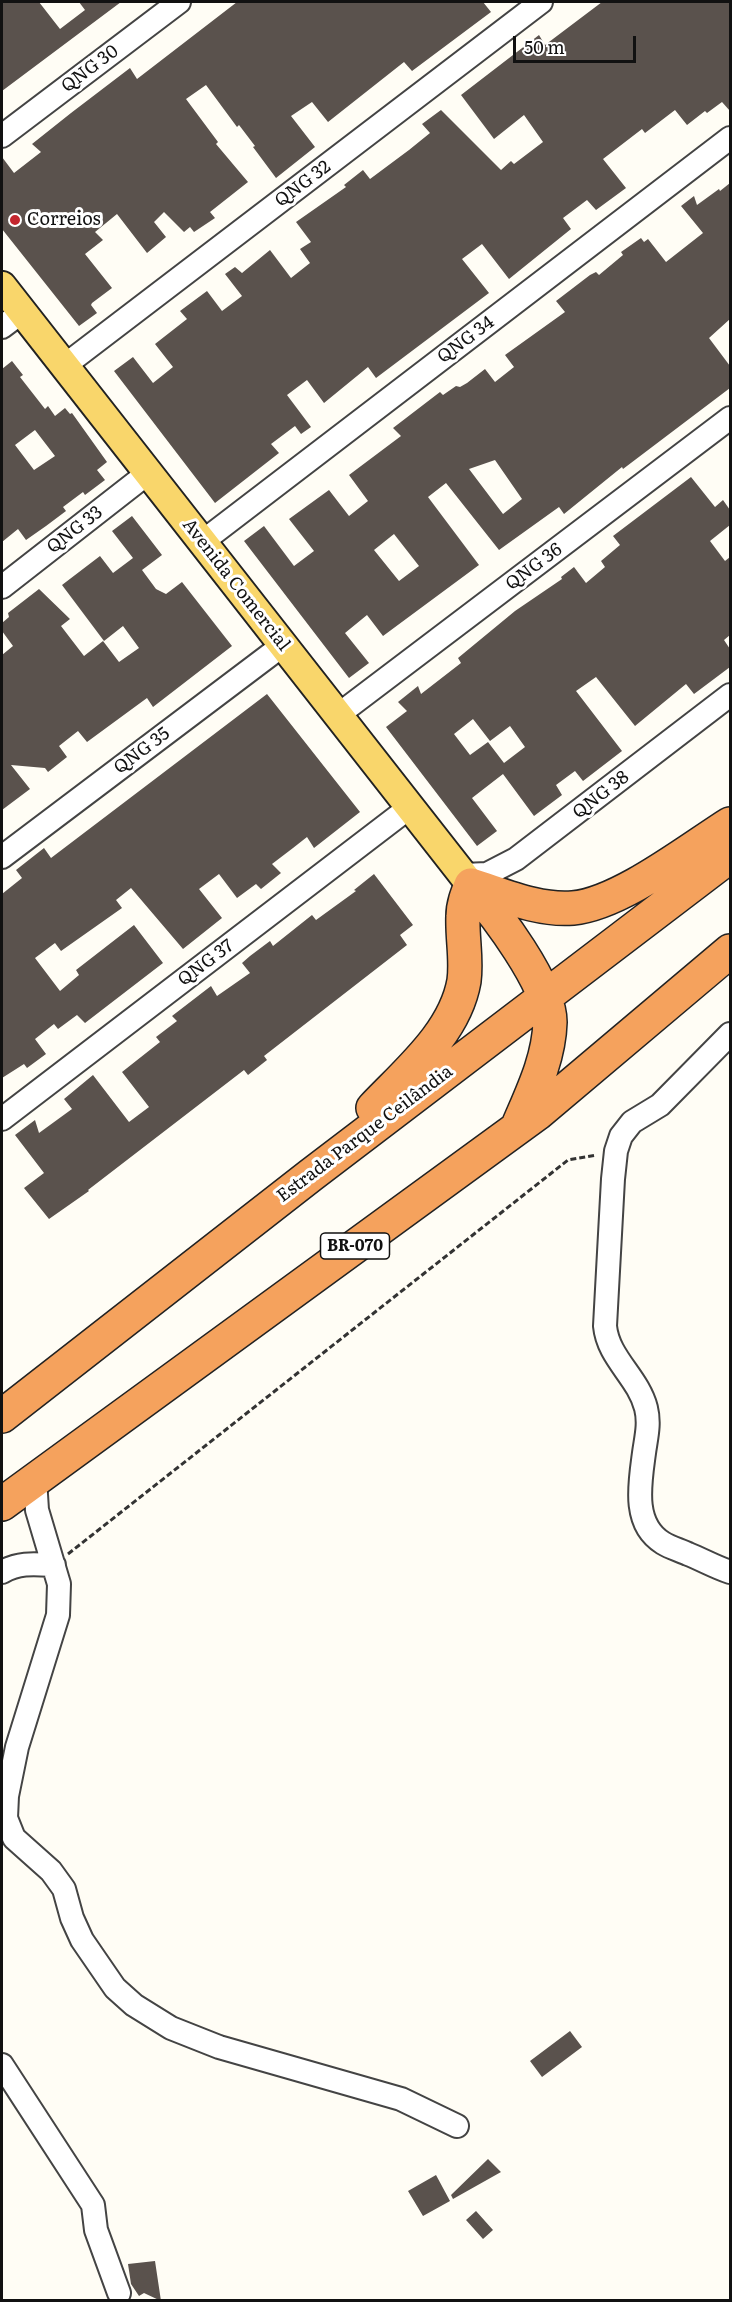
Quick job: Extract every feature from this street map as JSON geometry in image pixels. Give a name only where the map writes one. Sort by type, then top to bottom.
[{"type":"highway","points":[[467,880],[521,901],[551,907],[573,908],[599,902],[624,891],[730,824]]},
{"type":"highway","name":"Estrada Parque Ceilândia","points":[[2,1416],[311,1175],[730,856]]},
{"type":"highway","points":[[467,880],[506,930],[545,997],[550,1020],[548,1044],[542,1066],[517,1128]]},
{"type":"highway","points":[[311,1175],[425,1052],[444,1028],[453,1012],[464,982],[463,916],[467,880]]},
{"type":"highway","name":"BR-070","points":[[2,1504],[547,1106],[730,951]]},
{"type":"main road","name":"Avenida Comercial","points":[[2,286],[12,320],[64,366],[467,880]]},
{"type":"street","name":"QNG 30","points":[[2,136],[178,2]]},
{"type":"street","name":"QNG 32","points":[[64,366],[542,2]]},
{"type":"street","name":"QNG 34","points":[[202,542],[730,138]]},
{"type":"street","name":"QNG 36","points":[[338,715],[730,418]]},
{"type":"street","name":"QNG 33","points":[[2,587],[148,473]]},
{"type":"street","name":"QNG 35","points":[[2,857],[283,645]]},
{"type":"street","name":"QNG 38","points":[[467,880],[487,874],[516,859],[730,695]]},
{"type":"street","name":"QNG 37","points":[[2,1119],[410,807]]},
{"type":"street","points":[[730,1034],[660,1106],[628,1126],[621,1136],[616,1151],[610,1218],[605,1326],[613,1351],[634,1382],[646,1407],[648,1429],[640,1505],[648,1527],[661,1542],[716,1568],[730,1572]]},
{"type":"street","points":[[35,1479],[37,1510],[59,1584],[58,1615],[17,1747],[7,1796],[6,1818],[14,1838],[51,1871],[64,1888],[72,1918],[95,1961],[116,1988],[134,2005],[171,2028],[219,2047],[401,2099],[457,2126]]},
{"type":"street","points":[[2,1572],[15,1565],[29,1563],[54,1565]]},
{"type":"street","points":[[2,2065],[93,2205],[96,2230],[119,2293]]},
{"type":"path","points":[[54,1565],[568,1160],[616,1151]]},
{"type":"building","points":[[2,2],[39,2],[60,29],[85,10],[79,2],[121,2],[2,91]]},
{"type":"building","points":[[237,2],[483,2],[491,12],[412,71],[404,62],[328,122],[312,102],[291,116],[315,147],[276,178],[253,147],[255,146],[239,125],[237,127],[206,85],[186,99],[218,142],[216,144],[248,182],[210,212],[215,218],[194,232],[190,227],[184,232],[164,212],[154,222],[166,237],[147,253],[117,214],[95,232],[103,240],[85,254],[112,288],[92,303],[97,313],[79,326],[2,229],[2,157],[14,173],[41,152],[32,144],[71,113],[130,68],[137,79]]},
{"type":"building","points":[[602,2],[730,2],[730,111],[722,102],[707,113],[705,111],[687,125],[675,110],[645,133],[642,129],[603,159],[626,188],[596,210],[587,200],[563,218],[571,229],[509,279],[482,244],[462,259],[489,293],[376,378],[368,367],[324,403],[307,380],[287,395],[311,427],[301,434],[295,426],[271,444],[279,453],[215,503],[114,371],[133,357],[153,383],[173,367],[155,344],[187,319],[180,311],[207,291],[222,311],[242,296],[225,274],[235,267],[242,273],[270,250],[291,278],[310,263],[300,249],[311,242],[296,222],[346,187],[344,185],[363,170],[370,179],[409,150],[430,133],[422,124],[441,110],[501,170],[511,161],[514,164],[543,142],[524,115],[494,139],[461,95],[539,35],[545,45]]},
{"type":"building","points":[[730,183],[730,319],[709,338],[730,366],[730,388],[623,469],[622,467],[564,514],[559,507],[499,550],[446,483],[428,497],[479,565],[383,636],[367,615],[345,633],[369,663],[349,678],[244,541],[264,526],[294,566],[314,551],[289,519],[329,490],[349,516],[368,501],[349,475],[401,436],[393,428],[440,392],[443,395],[456,386],[460,387],[485,369],[495,382],[514,367],[505,355],[565,312],[556,301],[590,275],[596,272],[599,275],[623,255],[621,252],[641,238],[644,242],[648,239],[666,262],[703,233],[681,206],[694,196],[697,205],[719,189],[720,191]],"holes":[[[495,460],[522,499],[503,514],[469,469]],[[394,534],[419,566],[399,581],[374,550]]]},
{"type":"building","points":[[12,361],[23,375],[20,377],[45,409],[48,406],[55,416],[65,408],[70,414],[72,413],[107,462],[97,470],[105,480],[85,495],[83,492],[63,507],[66,511],[26,540],[18,529],[2,542],[2,369]],"holes":[[[35,430],[55,456],[34,470],[15,445]]]},
{"type":"building","points":[[691,477],[715,507],[723,500],[730,510],[730,525],[710,541],[725,561],[730,557],[730,635],[724,640],[730,649],[730,667],[694,694],[686,684],[635,726],[596,677],[576,691],[622,751],[583,781],[575,771],[556,785],[562,795],[534,816],[503,774],[472,798],[497,831],[477,846],[386,727],[407,711],[398,702],[418,686],[421,694],[461,663],[458,658],[515,611],[562,579],[561,577],[574,567],[586,583],[605,567],[601,561],[620,545],[613,536]],"holes":[[[473,719],[490,741],[510,726],[525,747],[504,763],[488,742],[470,755],[454,734]]]},
{"type":"building","points":[[132,516],[162,555],[142,570],[156,589],[166,594],[182,582],[232,646],[153,707],[147,698],[87,742],[78,731],[59,746],[67,757],[48,772],[45,768],[11,765],[30,789],[2,810],[2,655],[13,646],[2,631],[2,623],[9,617],[8,613],[39,589],[70,619],[61,626],[84,656],[103,641],[119,662],[139,648],[123,626],[104,641],[62,585],[100,556],[113,573],[133,558],[112,531]]},
{"type":"building","points":[[267,694],[360,812],[314,848],[307,837],[272,864],[281,873],[261,889],[256,884],[237,898],[219,874],[199,889],[222,918],[183,949],[131,888],[116,900],[122,908],[61,951],[55,943],[35,958],[60,991],[79,975],[76,970],[134,925],[163,963],[85,1023],[77,1015],[58,1029],[54,1024],[35,1039],[46,1054],[27,1068],[24,1064],[2,1078],[2,894],[22,878],[16,870],[44,848],[51,858]]},
{"type":"building","points":[[374,874],[413,925],[400,935],[407,945],[264,1056],[267,1060],[248,1075],[244,1070],[89,1191],[49,1219],[24,1188],[44,1173],[15,1135],[35,1120],[39,1133],[72,1109],[64,1099],[93,1075],[129,1122],[149,1107],[122,1072],[160,1042],[156,1037],[177,1021],[172,1016],[211,986],[217,996],[250,973],[242,963],[250,956],[270,941],[273,946],[312,915],[316,920],[356,891],[354,890]]},
{"type":"building","points":[[570,2031],[582,2047],[542,2077],[530,2061]]},
{"type":"building","points":[[488,2159],[501,2172],[453,2199],[451,2195]]},
{"type":"building","points":[[436,2175],[450,2201],[423,2216],[408,2191]]},
{"type":"building","points":[[476,2211],[493,2230],[483,2239],[466,2220]]},
{"type":"building","points":[[155,2261],[161,2301],[144,2293],[139,2296],[131,2284],[128,2264]]},
{"type":"place","name":"Correios","points":[[15,220]]}]
